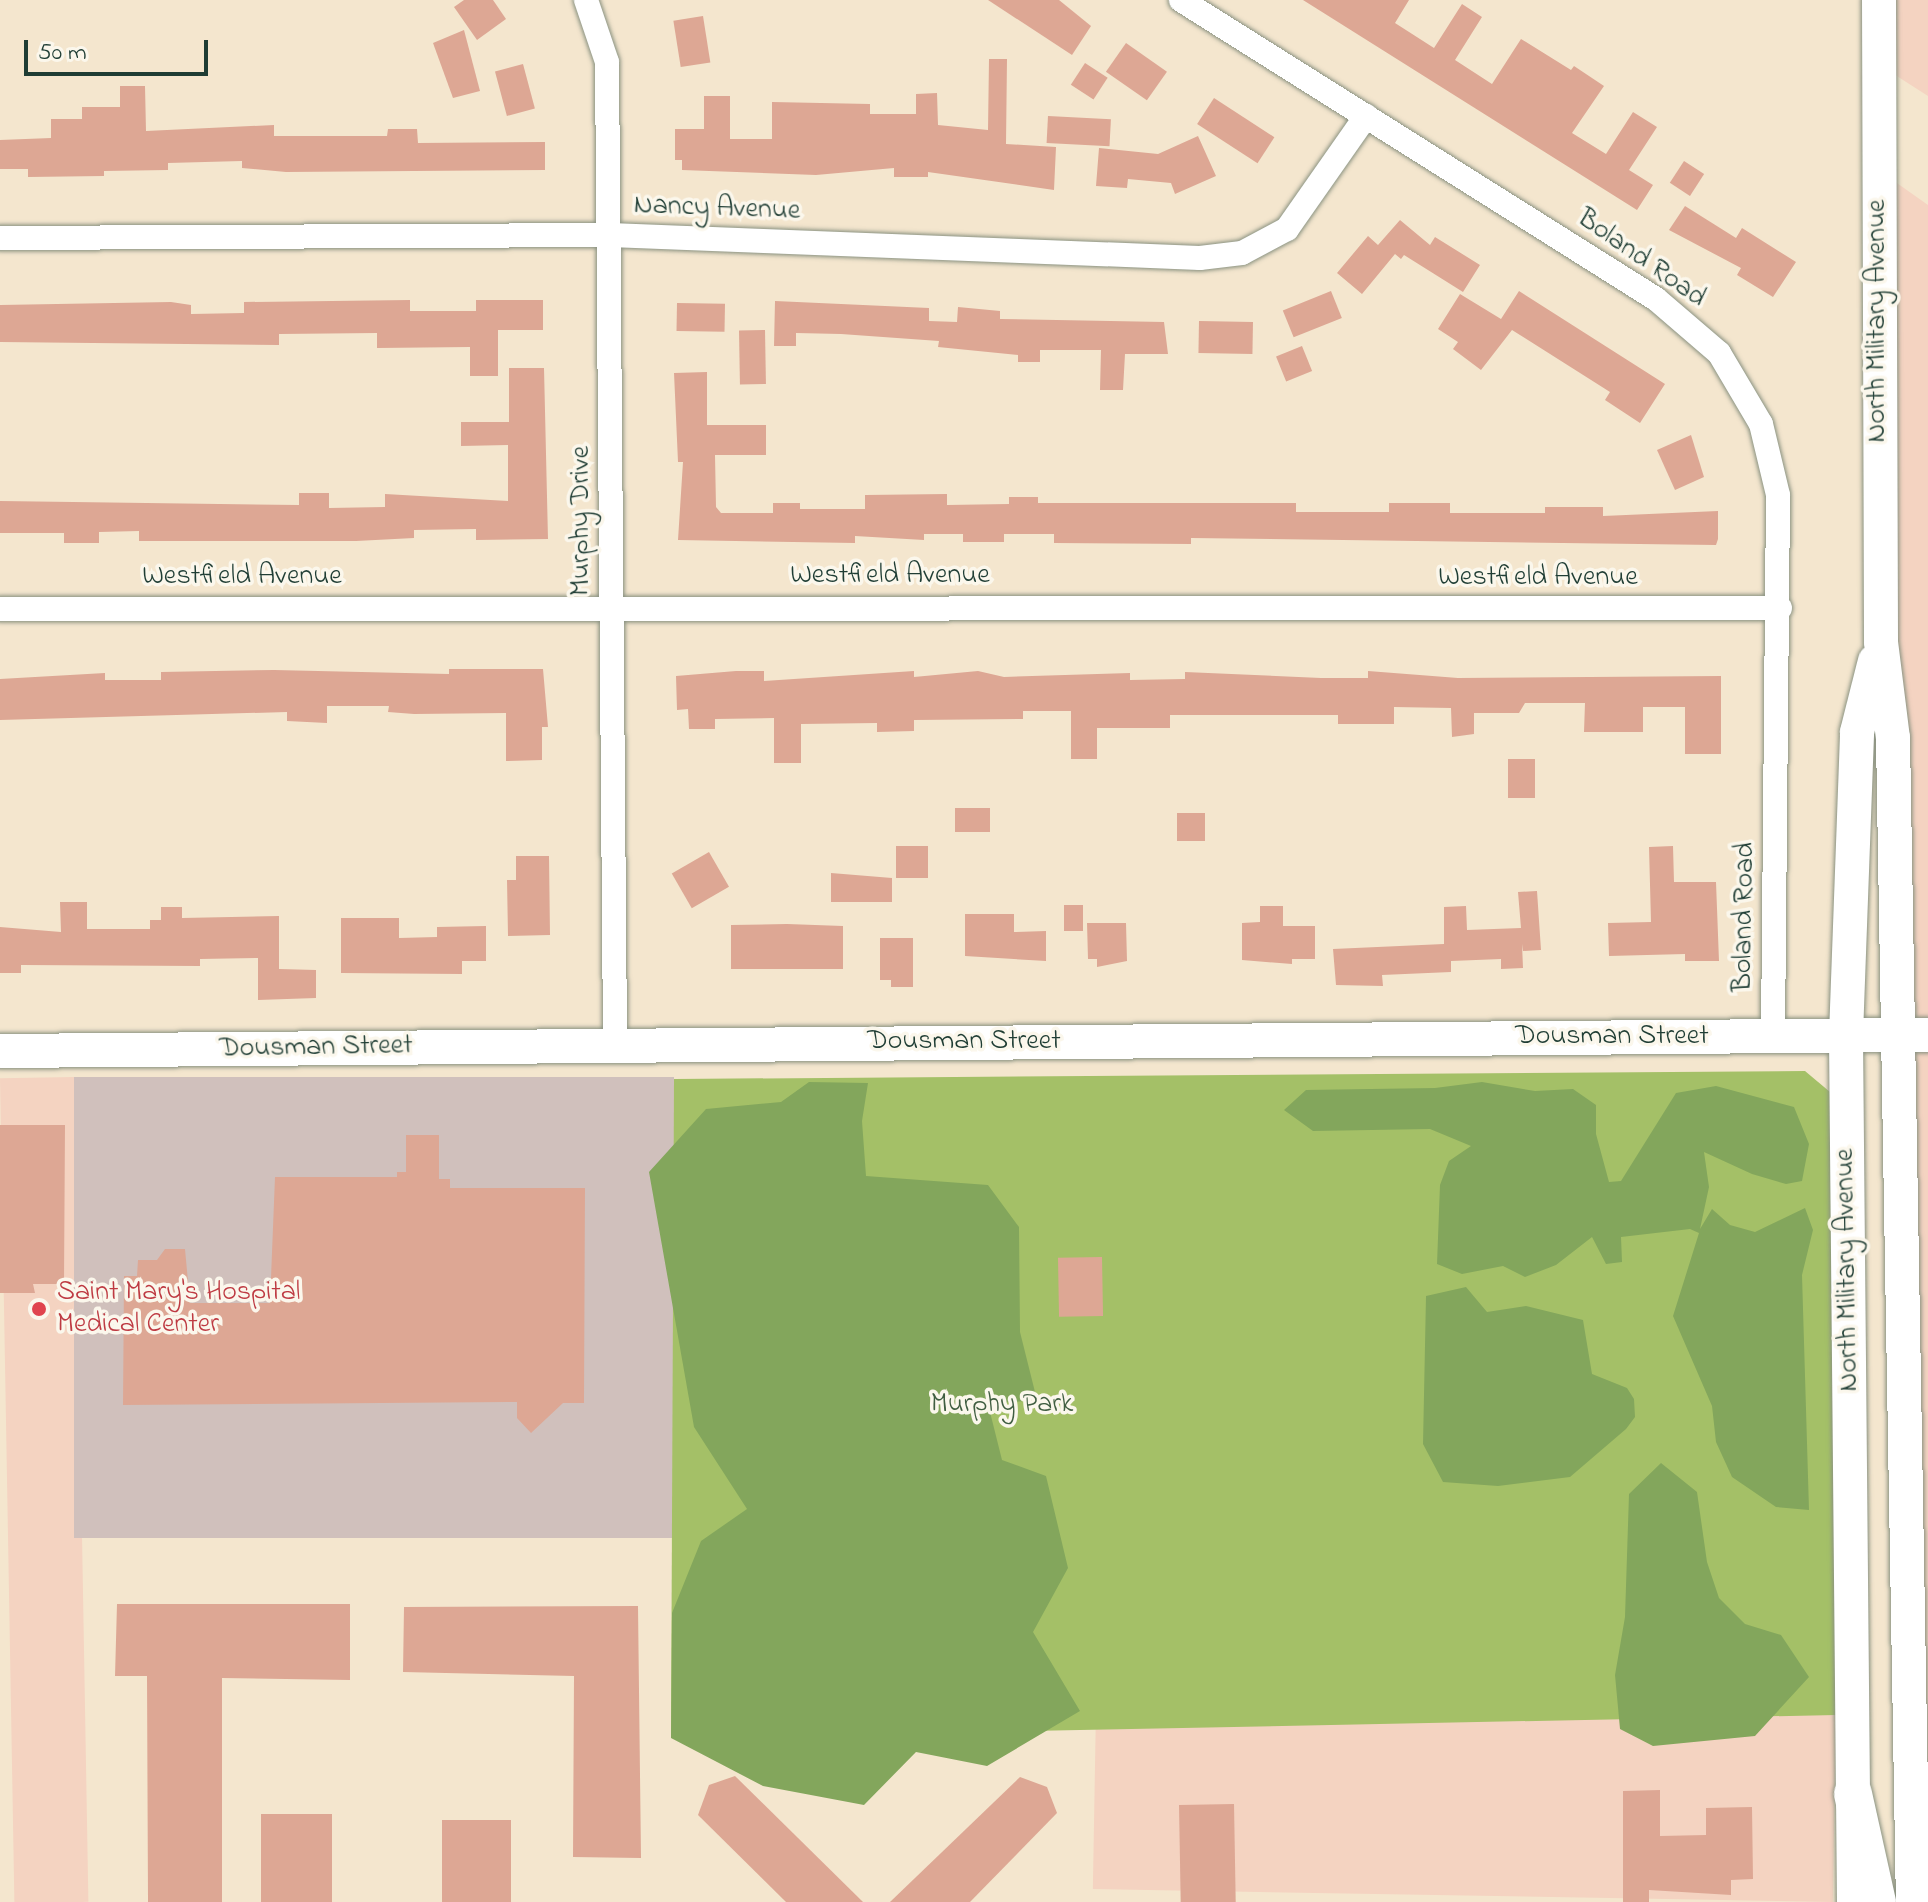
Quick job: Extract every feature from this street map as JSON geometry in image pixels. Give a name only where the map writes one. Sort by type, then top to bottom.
[{"type":"main road","name":"North Military Avenue","points":[[1879,0],[1881,642],[1893,738],[1913,1035],[1913,1902]]},
{"type":"main road","name":"North Military Avenue","points":[[1854,1902],[1846,1035],[1857,732],[1881,642]]},
{"type":"main road","name":"Dousman Street","points":[[0,1051],[1913,1035]]},
{"type":"main road","points":[[1853,1794],[1877,1902]]},
{"type":"street","name":"Murphy Drive","points":[[586,0],[607,62],[615,1044]]},
{"type":"street","name":"Boland Road","points":[[1181,0],[1656,299],[1719,353],[1761,424],[1775,481],[1780,608],[1773,1035]]},
{"type":"street","name":"Nancy Avenue","points":[[0,238],[610,235],[1200,258],[1242,253],[1287,229],[1366,116]]},
{"type":"street","name":"Westfield Avenue","points":[[0,609],[613,605],[1780,608]]},
{"type":"shaded area","points":[[1879,0],[1928,0],[1928,96],[1878,64]]},
{"type":"shaded area","points":[[1877,169],[1928,205],[1928,1902]]},
{"type":"shaded area","name":"Saint Mary's Hospital Medical Center","points":[[74,1077],[88,1902],[14,1902],[0,1078]]},
{"type":"shaded area","points":[[74,1077],[674,1077],[674,1538],[74,1538]]},
{"type":"shaded area","points":[[1096,1702],[1836,1715],[1833,1902],[1093,1889]]},
{"type":"green space","name":"Murphy Park","points":[[1805,1071],[1830,1092],[1836,1715],[671,1738],[674,1079]]},
{"type":"green space","points":[[809,1082],[868,1083],[862,1121],[866,1176],[988,1185],[1019,1227],[1020,1332],[1037,1400],[988,1404],[1002,1460],[1046,1476],[1068,1568],[1033,1632],[1080,1711],[987,1766],[916,1752],[864,1805],[763,1786],[671,1738],[672,1613],[701,1541],[747,1509],[694,1427],[649,1172],[706,1109],[781,1102]]},
{"type":"green space","points":[[1482,1082],[1535,1091],[1573,1089],[1596,1105],[1596,1134],[1609,1182],[1621,1181],[1676,1093],[1716,1086],[1794,1107],[1809,1144],[1802,1181],[1786,1184],[1752,1174],[1704,1152],[1709,1187],[1700,1229],[1712,1209],[1730,1225],[1755,1232],[1805,1208],[1813,1230],[1802,1275],[1809,1510],[1776,1507],[1732,1477],[1716,1442],[1712,1406],[1673,1316],[1699,1233],[1690,1229],[1621,1237],[1622,1262],[1606,1264],[1592,1237],[1556,1265],[1525,1277],[1503,1266],[1462,1274],[1437,1264],[1440,1185],[1449,1161],[1471,1146],[1430,1129],[1313,1131],[1284,1110],[1306,1090],[1435,1088]]},
{"type":"green space","points":[[1466,1287],[1487,1312],[1526,1306],[1583,1320],[1592,1374],[1627,1388],[1634,1399],[1635,1417],[1626,1429],[1570,1477],[1498,1486],[1443,1482],[1423,1444],[1426,1296]]},
{"type":"green space","points":[[1661,1463],[1697,1492],[1707,1562],[1719,1598],[1745,1624],[1781,1635],[1809,1677],[1755,1736],[1653,1746],[1620,1729],[1615,1675],[1625,1617],[1629,1494]]},
{"type":"building","points":[[464,0],[493,0],[506,19],[477,40],[454,7]]},
{"type":"building","points":[[988,0],[1059,0],[1091,26],[1072,55]]},
{"type":"building","points":[[1303,0],[1409,0],[1395,23],[1434,48],[1462,4],[1482,17],[1455,60],[1492,84],[1521,39],[1571,70],[1574,66],[1604,86],[1572,133],[1606,154],[1633,112],[1657,127],[1629,170],[1653,185],[1637,210]]},
{"type":"building","points":[[703,16],[710,62],[681,67],[673,21]]},
{"type":"building","points":[[464,30],[480,91],[453,98],[433,43]]},
{"type":"building","points":[[1126,43],[1167,72],[1147,100],[1106,72]]},
{"type":"building","points":[[989,59],[1007,59],[1006,144],[1056,147],[1054,190],[928,172],[928,177],[894,177],[894,168],[816,175],[682,170],[682,160],[675,160],[675,129],[704,129],[704,96],[730,96],[730,139],[772,139],[772,102],[870,104],[870,114],[916,114],[916,94],[937,93],[938,125],[988,130]]},
{"type":"building","points":[[1085,63],[1108,78],[1093,100],[1071,85]]},
{"type":"building","points":[[523,64],[535,108],[507,116],[495,72]]},
{"type":"building","points":[[120,86],[145,86],[146,131],[274,125],[274,136],[387,136],[388,129],[417,129],[418,143],[545,142],[545,170],[286,172],[242,168],[242,161],[168,163],[168,170],[104,171],[104,176],[28,177],[28,169],[0,169],[0,140],[51,138],[51,119],[82,119],[82,107],[120,107]]},
{"type":"building","points":[[1214,98],[1274,137],[1258,163],[1197,124]]},
{"type":"building","points":[[1048,116],[1111,119],[1110,146],[1047,143]]},
{"type":"building","points":[[1198,136],[1216,176],[1175,194],[1171,183],[1128,179],[1127,188],[1096,186],[1099,148],[1158,154]]},
{"type":"building","points":[[1684,161],[1704,174],[1690,196],[1670,183]]},
{"type":"building","points":[[1685,206],[1736,238],[1742,228],[1796,262],[1773,297],[1737,275],[1741,268],[1669,230]]},
{"type":"building","points":[[1400,220],[1430,245],[1435,237],[1480,265],[1463,292],[1404,255],[1401,259],[1395,254],[1362,294],[1337,273],[1368,236],[1378,245]]},
{"type":"building","points":[[1331,291],[1342,318],[1294,337],[1283,310]]},
{"type":"building","points":[[1519,291],[1665,384],[1640,423],[1605,400],[1610,392],[1512,330],[1481,370],[1453,349],[1458,342],[1438,329],[1460,294],[1501,319]]},
{"type":"building","points":[[410,300],[410,311],[476,311],[476,300],[543,300],[543,330],[498,330],[498,376],[470,376],[470,347],[377,348],[377,333],[279,334],[279,345],[0,342],[0,305],[171,302],[191,305],[191,314],[244,313],[244,302]]},
{"type":"building","points":[[775,301],[929,308],[929,321],[957,322],[958,307],[1000,311],[1000,319],[1164,322],[1168,354],[1125,354],[1123,390],[1100,390],[1101,350],[1040,350],[1040,362],[1018,362],[1018,355],[938,347],[939,341],[796,333],[796,346],[774,346]]},
{"type":"building","points":[[677,303],[725,304],[725,332],[677,331]]},
{"type":"building","points":[[1199,321],[1253,322],[1252,354],[1198,353]]},
{"type":"building","points":[[739,330],[765,330],[766,384],[740,384]]},
{"type":"building","points":[[1302,346],[1312,371],[1286,382],[1276,356]]},
{"type":"building","points":[[509,368],[544,368],[548,539],[476,540],[476,529],[414,530],[414,538],[356,541],[139,541],[139,531],[99,532],[99,543],[64,543],[64,533],[0,533],[0,501],[299,505],[299,493],[329,493],[329,508],[385,507],[385,494],[508,501],[508,445],[461,446],[461,422],[509,422]]},
{"type":"building","points":[[707,372],[707,425],[766,425],[766,455],[715,455],[716,507],[721,513],[773,513],[773,503],[800,503],[800,509],[865,509],[865,495],[947,494],[947,505],[1009,504],[1009,497],[1038,497],[1038,503],[1296,503],[1296,512],[1389,512],[1389,503],[1450,503],[1450,513],[1545,513],[1545,507],[1603,507],[1603,516],[1718,511],[1718,539],[1716,545],[1191,538],[1191,544],[1054,543],[1054,534],[1004,534],[1004,542],[963,542],[963,534],[924,534],[924,540],[855,536],[855,543],[678,540],[683,462],[678,462],[674,373]]},
{"type":"building","points":[[1691,435],[1704,477],[1675,490],[1657,450]]},
{"type":"building","points":[[449,669],[543,669],[548,727],[542,727],[542,760],[506,761],[506,713],[414,714],[388,712],[389,706],[327,706],[327,723],[287,721],[287,712],[0,720],[0,679],[105,673],[105,680],[161,680],[161,672],[274,670],[449,674]]},
{"type":"building","points":[[764,671],[764,681],[914,671],[914,677],[978,671],[1004,677],[1130,673],[1130,680],[1185,679],[1185,672],[1321,678],[1368,678],[1368,671],[1458,678],[1721,676],[1721,754],[1685,754],[1685,707],[1643,707],[1643,732],[1584,732],[1585,703],[1525,703],[1519,713],[1474,713],[1474,734],[1452,737],[1451,708],[1394,707],[1394,724],[1338,724],[1338,715],[1170,715],[1170,728],[1097,728],[1097,759],[1071,759],[1071,711],[1023,711],[1023,719],[914,720],[914,731],[877,732],[877,723],[801,724],[801,763],[774,763],[774,718],[715,719],[715,729],[689,729],[688,709],[677,710],[676,676]]},
{"type":"building","points":[[1508,759],[1535,759],[1535,798],[1508,798]]},
{"type":"building","points":[[955,808],[990,808],[990,832],[955,832]]},
{"type":"building","points":[[1177,813],[1205,813],[1205,841],[1177,841]]},
{"type":"building","points":[[896,846],[928,846],[928,878],[896,878]]},
{"type":"building","points":[[1673,846],[1674,882],[1716,882],[1719,961],[1685,961],[1685,954],[1609,956],[1608,923],[1651,922],[1649,847]]},
{"type":"building","points":[[709,852],[729,887],[692,908],[672,874]]},
{"type":"building","points":[[516,856],[549,856],[550,935],[508,936],[507,880],[516,880]]},
{"type":"building","points":[[831,873],[892,878],[892,902],[831,902]]},
{"type":"building","points":[[1537,891],[1541,950],[1523,951],[1522,944],[1523,968],[1501,969],[1501,959],[1451,961],[1451,972],[1382,975],[1383,986],[1336,985],[1333,949],[1444,944],[1444,907],[1466,906],[1467,930],[1521,928],[1518,892]]},
{"type":"building","points":[[60,902],[87,902],[87,929],[150,929],[150,920],[161,920],[161,907],[182,907],[182,918],[279,916],[279,969],[316,970],[316,998],[258,1000],[258,958],[200,959],[200,966],[21,965],[21,973],[0,973],[0,927],[61,932]]},
{"type":"building","points":[[1064,905],[1083,905],[1083,931],[1064,931]]},
{"type":"building","points":[[1260,906],[1283,906],[1283,926],[1315,926],[1315,959],[1292,959],[1292,964],[1242,960],[1242,923],[1260,922]]},
{"type":"building","points":[[965,914],[1014,914],[1014,932],[1046,931],[1046,961],[965,956]]},
{"type":"building","points":[[341,918],[399,918],[399,938],[437,937],[437,927],[486,926],[486,961],[462,961],[462,974],[341,973]]},
{"type":"building","points":[[1087,923],[1126,923],[1127,961],[1097,967],[1097,959],[1088,959]]},
{"type":"building","points":[[731,925],[843,926],[843,969],[731,969]]},
{"type":"building","points":[[880,938],[913,938],[913,987],[891,987],[891,980],[880,980]]},
{"type":"building","points":[[0,1125],[65,1125],[64,1284],[33,1284],[35,1293],[0,1293]]},
{"type":"building","points":[[406,1135],[439,1135],[439,1179],[450,1179],[450,1188],[585,1188],[584,1403],[563,1403],[531,1433],[517,1418],[517,1402],[123,1405],[124,1276],[137,1276],[138,1260],[157,1260],[165,1249],[185,1249],[190,1303],[270,1303],[275,1177],[397,1177],[397,1172],[406,1172]]},
{"type":"building","points":[[1102,1257],[1103,1316],[1059,1317],[1058,1258]]},
{"type":"building","points":[[117,1604],[350,1604],[350,1680],[222,1678],[222,1902],[148,1902],[147,1676],[115,1676]]},
{"type":"building","points":[[638,1606],[641,1858],[573,1857],[574,1676],[403,1672],[404,1607]]},
{"type":"building","points":[[735,1776],[863,1902],[786,1902],[698,1815],[709,1785]]},
{"type":"building","points":[[1020,1777],[1047,1787],[1057,1813],[970,1902],[890,1902]]},
{"type":"building","points":[[1660,1790],[1660,1836],[1706,1835],[1706,1808],[1752,1807],[1753,1879],[1731,1880],[1731,1895],[1649,1890],[1649,1902],[1623,1902],[1623,1791]]},
{"type":"building","points":[[1234,1804],[1236,1902],[1181,1902],[1179,1805]]},
{"type":"building","points":[[261,1814],[332,1814],[332,1902],[261,1902]]},
{"type":"building","points":[[442,1820],[511,1820],[511,1902],[442,1902]]},
{"type":"place","name":"Saint Mary's Hospital Medical Center","points":[[39,1309]]}]
